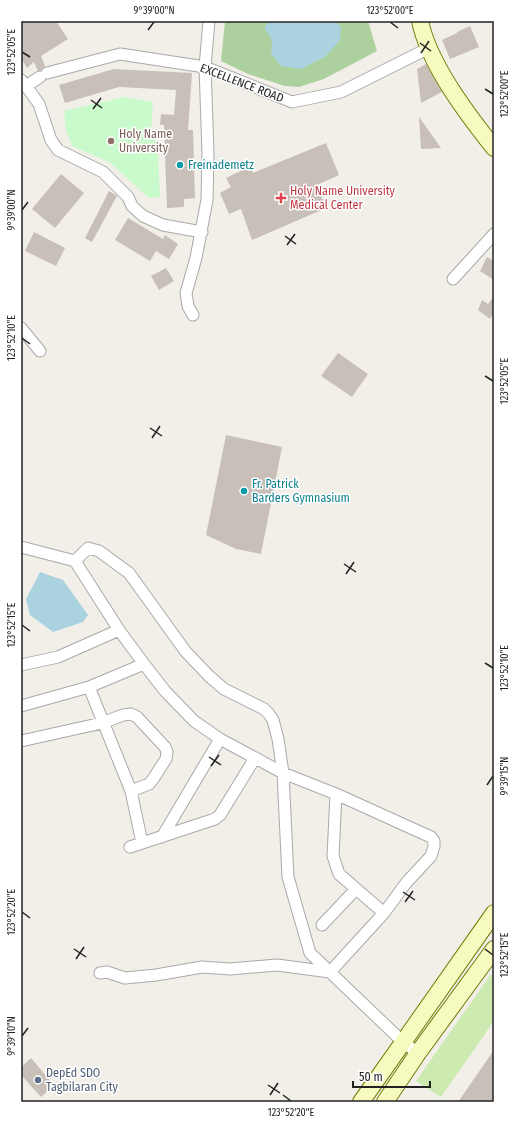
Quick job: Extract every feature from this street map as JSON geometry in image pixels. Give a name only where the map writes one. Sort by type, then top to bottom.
[{"type":"main road","points":[[420,21],[429,48],[456,97],[494,148]]},
{"type":"main road","points":[[361,1102],[494,913]]},
{"type":"main road","points":[[385,1102],[494,949]]},
{"type":"street","points":[[193,315],[188,306],[186,293],[202,232],[207,200],[208,153],[205,67],[209,21]]},
{"type":"street","name":"EXCELLENCE ROAD","points":[[24,83],[44,75],[120,54],[205,67],[292,102],[341,92],[429,48]]},
{"type":"street","points":[[24,83],[39,104],[51,140],[58,150],[103,172],[128,197],[132,206],[144,216],[163,225],[202,232]]},
{"type":"street","points":[[453,279],[494,234]]},
{"type":"street","points":[[21,328],[40,351]]},
{"type":"street","points":[[21,547],[75,561],[118,630],[165,691],[194,721],[220,738],[283,773],[336,794],[431,837],[434,841],[431,856],[406,883],[384,913],[330,972]]},
{"type":"street","points":[[75,561],[88,548],[99,551],[128,573],[186,652],[209,676],[224,689],[264,709],[269,714],[278,739],[283,773],[288,877],[310,953],[403,1042],[418,1054]]},
{"type":"street","points":[[21,665],[58,657],[118,630]]},
{"type":"street","points":[[21,706],[89,687],[144,664]]},
{"type":"street","points":[[89,687],[102,723],[131,792],[142,843]]},
{"type":"street","points":[[21,741],[102,723],[131,714],[137,718],[165,747],[167,752],[166,759],[149,784],[131,792]]},
{"type":"street","points":[[162,837],[220,738]]},
{"type":"street","points":[[130,847],[215,819],[220,815],[255,758]]},
{"type":"street","points":[[336,794],[332,856],[338,874],[384,913]]},
{"type":"street","points":[[322,925],[356,889]]},
{"type":"street","points":[[100,973],[107,972],[125,978],[202,968],[230,969],[277,965],[330,972]]},
{"type":"green space","points":[[225,21],[368,21],[377,51],[324,79],[299,87],[285,86],[248,74],[221,61]]},
{"type":"green space","points":[[124,97],[153,102],[151,133],[157,134],[160,197],[149,198],[109,162],[72,146],[66,130],[64,111]]},
{"type":"green space","points":[[491,974],[494,979],[494,1021],[441,1097],[416,1081]]},
{"type":"water","points":[[267,21],[335,21],[341,27],[340,40],[325,57],[301,69],[281,66],[271,53],[272,40],[265,29]]},
{"type":"water","points":[[40,572],[63,580],[88,615],[83,622],[53,632],[30,615],[26,599]]},
{"type":"building","points":[[21,21],[56,21],[68,39],[41,56],[45,66],[41,70],[38,71],[34,62],[27,68],[21,58]]},
{"type":"building","points":[[470,26],[479,47],[450,59],[442,40]]},
{"type":"building","points":[[426,64],[442,92],[421,103],[417,69]]},
{"type":"building","points":[[114,69],[192,73],[188,130],[193,130],[195,198],[184,199],[184,207],[167,208],[164,125],[160,125],[161,114],[174,115],[176,90],[119,87],[65,103],[59,85]]},
{"type":"building","points":[[419,117],[424,124],[441,148],[421,149]]},
{"type":"building","points":[[326,143],[339,175],[317,185],[326,208],[252,240],[241,209],[229,214],[220,193],[231,187],[226,178],[251,166],[253,173]]},
{"type":"building","points":[[61,174],[84,193],[55,228],[32,209]]},
{"type":"building","points":[[109,191],[117,196],[92,242],[85,238]]},
{"type":"building","points":[[128,218],[163,239],[165,235],[178,244],[169,259],[156,251],[150,261],[115,240]]},
{"type":"building","points":[[34,232],[65,248],[56,266],[25,251]]},
{"type":"building","points":[[487,257],[494,261],[494,280],[480,271]]},
{"type":"building","points":[[166,268],[174,281],[159,290],[151,276]]},
{"type":"building","points":[[494,296],[494,312],[490,319],[478,310],[482,300],[488,304]]},
{"type":"building","points":[[338,353],[368,374],[352,397],[321,376]]},
{"type":"building","name":"Fr. Patrick Barders Gymnasium","points":[[226,435],[282,447],[261,554],[236,549],[206,535]]},
{"type":"building","points":[[494,1050],[494,1102],[458,1102]]},
{"type":"building","name":"DepEd SDO Tagbilaran City","points":[[31,1058],[54,1085],[41,1097],[21,1075],[21,1067]]},
{"type":"place","name":"Holy Name University","points":[[111,141]]},
{"type":"place","name":"Freinademetz","points":[[180,165]]},
{"type":"place","name":"Holy Name University Medical Center","points":[[281,198]]},
{"type":"place","name":"Fr. Patrick Barders Gymnasium","points":[[244,491]]},
{"type":"place","name":"DepEd SDO Tagbilaran City","points":[[38,1080]]}]
